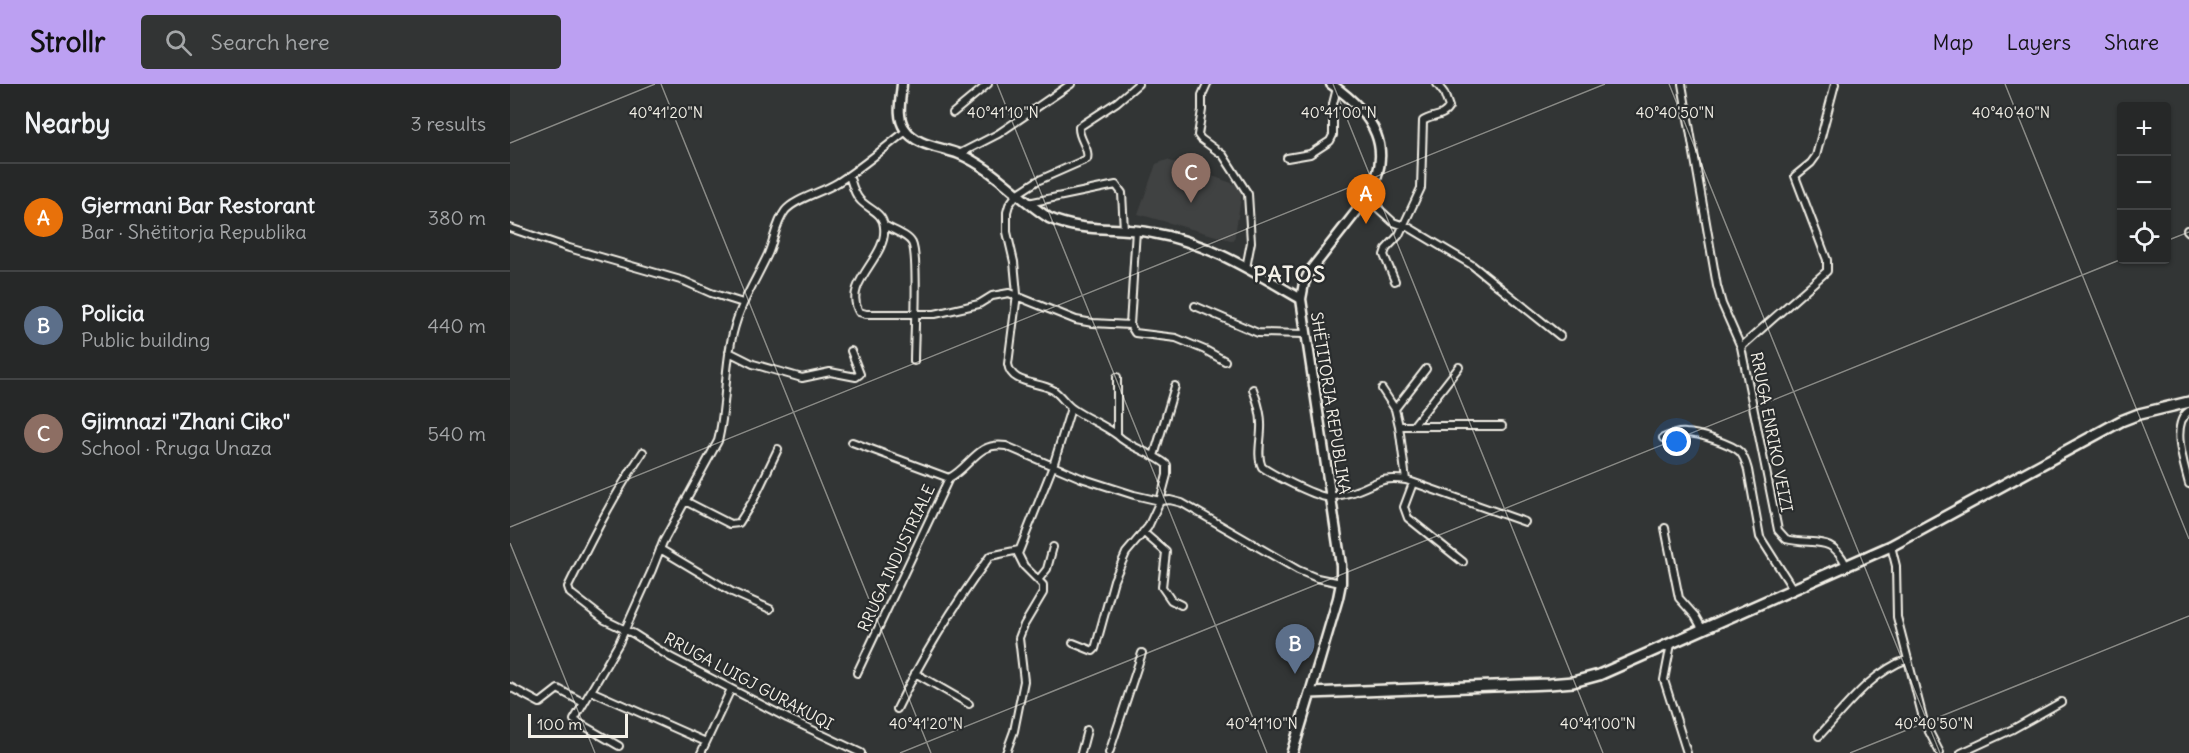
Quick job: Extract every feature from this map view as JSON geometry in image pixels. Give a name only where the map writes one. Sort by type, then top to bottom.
[{"type":"main road","points":[[902,84],[900,113],[906,131],[919,141],[959,154],[993,175],[1048,218],[1081,228],[1136,230],[1201,246],[1301,298]]},
{"type":"main road","name":"SHËTITORJA REPUBLIKA","points":[[1310,693],[1341,583],[1341,565],[1301,298],[1304,283],[1310,271],[1367,198],[1374,186],[1381,164],[1378,140],[1360,109],[1334,86]]},
{"type":"main road","points":[[1292,753],[1310,693],[1573,682],[1599,675],[1891,546],[2113,425],[2139,414],[2189,402]]},
{"type":"street","points":[[953,113],[988,84]]},
{"type":"street","points":[[959,154],[998,134],[1071,84]]},
{"type":"street","points":[[1073,643],[1093,651],[1095,648],[1114,580],[1126,553],[1151,521],[1160,501],[1168,469],[1167,465],[1154,456],[1128,444],[1101,423],[1071,408],[1054,390],[1021,380],[1009,369],[1017,294],[1014,262],[1006,222],[1009,205],[1017,194],[1045,177],[1088,159],[1079,127],[1117,102],[1137,84]]},
{"type":"street","points":[[1207,84],[1202,95],[1203,110],[1198,135],[1223,154],[1248,194],[1251,243],[1246,268]]},
{"type":"street","points":[[1395,281],[1384,255],[1404,226],[1421,188],[1423,121],[1441,115],[1449,106],[1444,93],[1437,84]]},
{"type":"street","name":"RRUGA ENRIKO VEIZI","points":[[1682,84],[1717,286],[1741,347],[1778,530],[1786,539],[1833,546],[1846,566]]},
{"type":"street","points":[[1741,347],[1827,271],[1827,260],[1795,177],[1816,156],[1836,84]]},
{"type":"street","points":[[1287,158],[1310,154],[1330,141],[1333,135],[1334,86]]},
{"type":"street","points":[[619,746],[574,720],[625,631],[660,549],[718,441],[722,426],[733,332],[743,303],[768,255],[785,211],[791,205],[827,189],[849,175],[906,131]]},
{"type":"street","points":[[849,175],[856,195],[861,201],[878,213],[884,225],[912,243],[915,275],[914,361]]},
{"type":"street","points":[[1028,203],[1116,185],[1122,193],[1124,230]]},
{"type":"street","points":[[1367,198],[1393,222],[1472,265],[1560,336]]},
{"type":"street","points":[[884,225],[879,249],[857,287],[856,307],[863,314],[935,314],[979,304],[992,296],[1004,293],[1017,294],[1076,320],[1130,325]]},
{"type":"street","points":[[510,228],[569,248],[684,281],[711,293],[743,303]]},
{"type":"street","points":[[1136,230],[1130,325],[1135,333],[1176,338],[1225,361]]},
{"type":"street","points":[[1195,306],[1258,333],[1305,334]]},
{"type":"street","points":[[729,352],[753,364],[802,378],[830,372],[856,378],[860,374],[851,351]]},
{"type":"street","points":[[1413,426],[1459,367]]},
{"type":"street","points":[[1395,409],[1426,369]]},
{"type":"street","points":[[1117,377],[1117,435]]},
{"type":"street","points":[[1154,456],[1175,386]]},
{"type":"street","points":[[1253,389],[1260,408],[1262,426],[1259,458],[1262,467],[1316,494],[1331,497],[1354,491],[1381,479],[1391,478],[1410,481],[1525,522]]},
{"type":"street","points":[[1382,389],[1395,409],[1400,426],[1410,481],[1404,507],[1408,518],[1463,562]]},
{"type":"street","points":[[1006,753],[1014,730],[1024,681],[1019,638],[1043,593],[1040,579],[1020,561],[1018,554],[1053,466],[1071,408]]},
{"type":"street","points":[[2189,411],[2182,416],[2179,430],[2189,484]]},
{"type":"street","points":[[1400,426],[1502,426]]},
{"type":"street","points":[[1663,438],[1679,433],[1695,434],[1732,446],[1740,451],[1748,470],[1761,537],[1793,589]]},
{"type":"street","points":[[852,442],[949,478]]},
{"type":"street","name":"RRUGA INDUSTRIALE","points":[[857,673],[949,478],[960,471],[981,450],[992,445],[1006,446],[1081,478],[1134,495],[1182,503],[1299,570],[1317,578],[1341,583]]},
{"type":"street","points":[[685,501],[730,524],[739,524],[778,449]]},
{"type":"street","name":"RRUGA LUIGJ GURAKUQI","points":[[643,452],[618,489],[568,587],[574,597],[605,620],[730,689],[861,753]]},
{"type":"street","points":[[1665,528],[1678,598],[1695,616],[1703,630]]},
{"type":"street","points":[[1143,532],[1166,552],[1162,587],[1171,600],[1181,605]]},
{"type":"street","points":[[1891,546],[1896,566],[1898,617],[1924,722],[1940,753]]},
{"type":"street","points":[[1040,579],[1047,569],[1053,547]]},
{"type":"street","points":[[660,549],[732,592],[770,609]]},
{"type":"street","points":[[897,709],[915,673],[962,596],[990,556],[1019,550]]},
{"type":"street","points":[[1671,644],[1664,680],[1687,753]]},
{"type":"street","points":[[1109,753],[1142,653]]},
{"type":"street","points":[[1819,736],[1879,674],[1896,663],[1908,659]]},
{"type":"street","points":[[915,673],[969,704]]},
{"type":"street","points":[[510,687],[540,703],[558,689],[584,703]]},
{"type":"street","points":[[701,753],[730,689]]},
{"type":"street","points":[[591,692],[706,742]]},
{"type":"street","points":[[1961,753],[2013,729],[2061,702]]},
{"type":"street","points":[[1081,753],[1087,730]]},
{"type":"shaded area","points":[[1167,160],[1240,186],[1242,192],[1234,241],[1138,214],[1156,164]]},
{"type":"place","name":"Gjimnazi \"Zhani Ciko\"","points":[[1191,203]]},
{"type":"place","name":"Gjermani Bar Restorant","points":[[1366,224]]},
{"type":"place","name":"Policia","points":[[1295,674]]},
{"type":"district","name":"PATOS","points":[[1290,274]]}]
